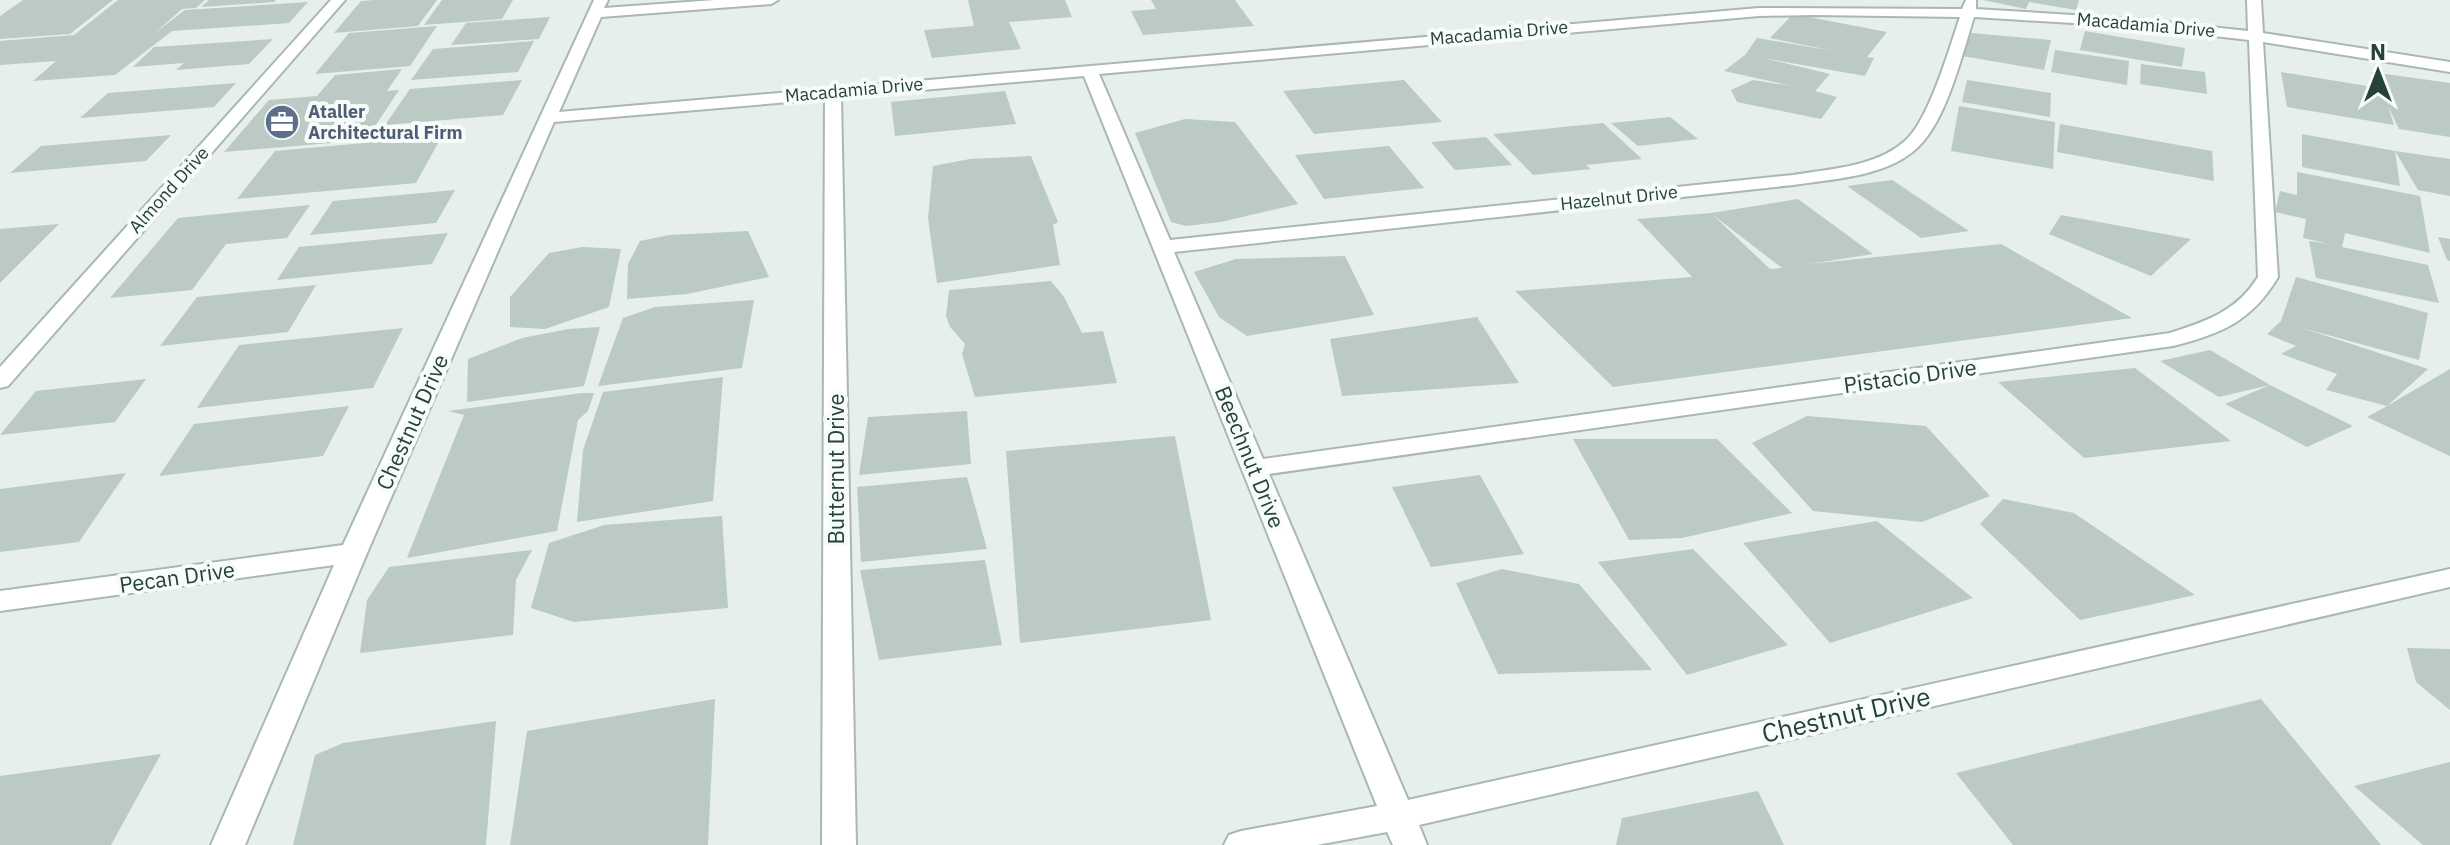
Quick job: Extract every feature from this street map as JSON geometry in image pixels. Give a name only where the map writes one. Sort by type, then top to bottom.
[{"type":"street","name":"Almond Drive","points":[[0,381],[338,0]]},
{"type":"street","points":[[598,6],[771,0]]},
{"type":"street","points":[[1740,0],[1759,12]]},
{"type":"street","name":"Pistacio Drive","points":[[1254,468],[2173,339],[2221,324],[2256,300],[2268,277],[2254,0]]},
{"type":"street","name":"Chestnut Drive","points":[[228,845],[353,553],[598,6]]},
{"type":"street","name":"Macadamia Drive","points":[[548,118],[1759,12],[1970,7],[2257,37],[2450,67]]},
{"type":"street","name":"Hazelnut Drive","points":[[1163,247],[1777,182],[1851,170],[1890,158],[1913,144],[1926,126],[1970,7]]},
{"type":"street","name":"Beechnut Drive","points":[[1089,69],[1410,845]]},
{"type":"street","name":"Butternut Drive","points":[[833,92],[839,845]]},
{"type":"street","name":"Pecan Drive","points":[[0,601],[353,553]]},
{"type":"street","name":"Chestnut Drive","points":[[1241,845],[1397,816],[2450,578]]},
{"type":"building","points":[[23,0],[113,0],[70,34],[0,39],[0,16]]},
{"type":"building","points":[[118,0],[205,0],[196,8],[182,9],[155,33],[185,10],[308,2],[289,23],[172,31],[115,75],[33,81],[56,61],[0,65],[0,41],[74,35]]},
{"type":"building","points":[[209,0],[275,0],[275,2],[201,7]]},
{"type":"building","points":[[437,0],[418,26],[334,33],[361,1]]},
{"type":"building","points":[[442,0],[513,0],[502,19],[424,25]]},
{"type":"building","points":[[968,0],[1065,0],[1072,17],[1009,22],[1021,49],[932,58],[924,30],[974,26]]},
{"type":"building","points":[[1151,0],[1235,0],[1254,26],[1143,35],[1131,11],[1156,9]]},
{"type":"building","points":[[1983,0],[2079,0],[2076,10],[2029,2],[2026,9]]},
{"type":"building","points":[[1793,14],[1887,32],[1867,57],[1874,58],[1865,76],[1763,58],[1830,74],[1815,91],[1837,97],[1821,119],[1737,102],[1731,90],[1753,80],[1792,86],[1724,71],[1745,55],[1757,38],[1834,51],[1770,38]]},
{"type":"building","points":[[550,17],[539,39],[451,45],[466,23]]},
{"type":"building","points":[[437,26],[410,66],[315,74],[349,33]]},
{"type":"building","points":[[2085,31],[2185,48],[2182,67],[2080,50]]},
{"type":"building","points":[[1971,33],[2051,40],[2044,70],[1962,56]]},
{"type":"building","points":[[273,39],[249,64],[176,70],[184,63],[133,67],[154,47]]},
{"type":"building","points":[[534,41],[518,72],[411,80],[433,49]]},
{"type":"building","points":[[2055,50],[2129,61],[2127,85],[2051,72]]},
{"type":"building","points":[[2141,64],[2205,72],[2207,94],[2140,84]]},
{"type":"building","points":[[402,69],[387,91],[399,90],[366,140],[224,152],[269,100],[317,96],[335,75]]},
{"type":"building","points":[[2281,72],[2379,88],[2371,72],[2450,83],[2450,137],[2399,129],[2388,106],[2394,125],[2287,107]]},
{"type":"building","points":[[522,80],[503,115],[385,125],[410,89]]},
{"type":"building","points":[[1404,80],[1442,122],[1314,134],[1283,91]]},
{"type":"building","points":[[1967,80],[2051,93],[2050,117],[1962,102]]},
{"type":"building","points":[[236,83],[214,107],[80,118],[108,93]]},
{"type":"building","points":[[1005,91],[1016,124],[895,136],[891,102]]},
{"type":"building","points":[[1959,106],[2055,122],[2053,169],[1951,151]]},
{"type":"building","points":[[1670,117],[1698,139],[1638,146],[1611,123]]},
{"type":"building","points":[[1185,119],[1235,122],[1298,204],[1221,222],[1186,226],[1171,222],[1135,133]]},
{"type":"building","points":[[1603,123],[1642,159],[1586,165],[1591,169],[1533,175],[1493,134]]},
{"type":"building","points":[[2060,124],[2212,151],[2214,181],[2057,152]]},
{"type":"building","points":[[2302,134],[2395,151],[2400,186],[2302,167]]},
{"type":"building","points":[[171,135],[146,161],[10,173],[41,146]]},
{"type":"building","points":[[442,136],[416,183],[237,199],[275,151]]},
{"type":"building","points":[[1486,137],[1512,165],[1455,170],[1431,142]]},
{"type":"building","points":[[1389,146],[1424,188],[1324,199],[1295,155]]},
{"type":"building","points":[[2395,151],[2450,159],[2450,196],[2418,190]]},
{"type":"building","points":[[1031,156],[1058,222],[1053,225],[1060,265],[937,283],[928,218],[933,166],[970,159]]},
{"type":"building","points":[[2297,172],[2420,196],[2430,253],[2345,233],[2342,247],[2428,265],[2439,303],[2316,278],[2309,241],[2329,244],[2303,238],[2306,219],[2275,212],[2280,191],[2297,195]]},
{"type":"building","points":[[1892,180],[1969,231],[1921,238],[1847,186]]},
{"type":"building","points":[[455,190],[436,223],[310,235],[333,201]]},
{"type":"building","points":[[1798,199],[1873,254],[1809,264],[2001,244],[2132,318],[1613,387],[1515,291],[1692,277],[1637,219],[1711,213]],"holes":[[[1713,215],[1782,268],[1770,269]]]},
{"type":"building","points":[[310,205],[287,238],[226,244],[192,290],[110,298],[178,218]]},
{"type":"building","points":[[2061,215],[2191,239],[2151,276],[2049,234]]},
{"type":"building","points":[[59,224],[0,283],[0,229]]},
{"type":"building","points":[[748,231],[769,277],[687,294],[627,299],[628,264],[640,241],[669,235]]},
{"type":"building","points":[[448,233],[432,264],[277,280],[299,247]]},
{"type":"building","points":[[2438,237],[2450,239],[2450,261],[2447,260]]},
{"type":"building","points":[[582,247],[621,249],[609,307],[545,329],[510,327],[510,297],[549,253]]},
{"type":"building","points":[[1345,256],[1374,315],[1247,336],[1219,317],[1194,272],[1236,259]]},
{"type":"building","points":[[2296,277],[2428,313],[2419,360],[2302,328],[2428,369],[2387,406],[2326,390],[2337,374],[2281,354],[2296,346],[2267,334],[2281,321]]},
{"type":"building","points":[[1051,281],[1064,297],[1082,333],[1103,331],[1117,383],[975,397],[962,354],[965,344],[950,327],[946,316],[949,290]]},
{"type":"building","points":[[316,285],[288,332],[160,346],[197,297]]},
{"type":"building","points":[[754,300],[742,368],[598,386],[623,318],[655,307]]},
{"type":"building","points":[[1477,317],[1519,383],[1342,396],[1330,339]]},
{"type":"building","points":[[600,327],[584,386],[467,402],[468,359],[522,338],[568,329]]},
{"type":"building","points":[[403,328],[373,388],[197,408],[239,345]]},
{"type":"building","points":[[2210,350],[2270,385],[2219,397],[2160,361]]},
{"type":"building","points":[[2135,368],[2231,441],[2084,458],[1998,382]]},
{"type":"building","points":[[2450,369],[2450,456],[2367,417]]},
{"type":"building","points":[[723,377],[713,501],[577,522],[583,450],[603,392]]},
{"type":"building","points":[[146,379],[115,422],[0,435],[36,391]]},
{"type":"building","points":[[2270,385],[2353,426],[2307,447],[2225,404]]},
{"type":"building","points":[[594,393],[588,411],[578,420],[557,531],[407,558],[464,415],[448,411]]},
{"type":"building","points":[[349,406],[323,456],[159,476],[194,424]]},
{"type":"building","points":[[967,411],[971,464],[859,475],[868,417]]},
{"type":"building","points":[[1807,416],[1926,426],[1990,496],[1922,522],[1813,511],[1752,443]]},
{"type":"building","points":[[1175,436],[1211,620],[1020,643],[1006,451]]},
{"type":"building","points":[[1573,439],[1717,439],[1792,513],[1682,538],[1629,540]]},
{"type":"building","points":[[126,473],[79,542],[0,552],[0,489]]},
{"type":"building","points":[[1480,475],[1524,554],[1431,567],[1392,487]]},
{"type":"building","points":[[967,477],[987,549],[861,562],[857,487]]},
{"type":"building","points":[[2003,499],[2074,513],[2195,595],[2080,620],[1980,524]]},
{"type":"building","points":[[722,516],[728,608],[574,622],[531,608],[549,543],[604,525]]},
{"type":"building","points":[[1877,521],[1973,598],[1830,643],[1743,543]]},
{"type":"building","points":[[1693,549],[1788,645],[1687,675],[1598,562]]},
{"type":"building","points":[[532,550],[516,580],[513,635],[360,653],[367,600],[389,567]]},
{"type":"building","points":[[985,560],[1002,645],[879,660],[860,570]]},
{"type":"building","points":[[1502,569],[1579,584],[1652,670],[1498,674],[1456,583]]},
{"type":"building","points":[[2407,648],[2450,649],[2450,710],[2416,682]]},
{"type":"building","points":[[715,699],[708,845],[510,845],[527,731]]},
{"type":"building","points":[[2261,699],[2381,845],[2013,845],[1956,773]]},
{"type":"building","points":[[496,721],[486,845],[293,845],[315,755],[343,743]]},
{"type":"building","points":[[161,754],[111,845],[0,845],[0,776]]},
{"type":"building","points":[[2450,762],[2450,845],[2423,845],[2354,786]]},
{"type":"building","points":[[1758,791],[1784,845],[1616,845],[1622,818]]},
{"type":"place","name":"Ataller Architectural Firm","points":[[282,122]]}]
